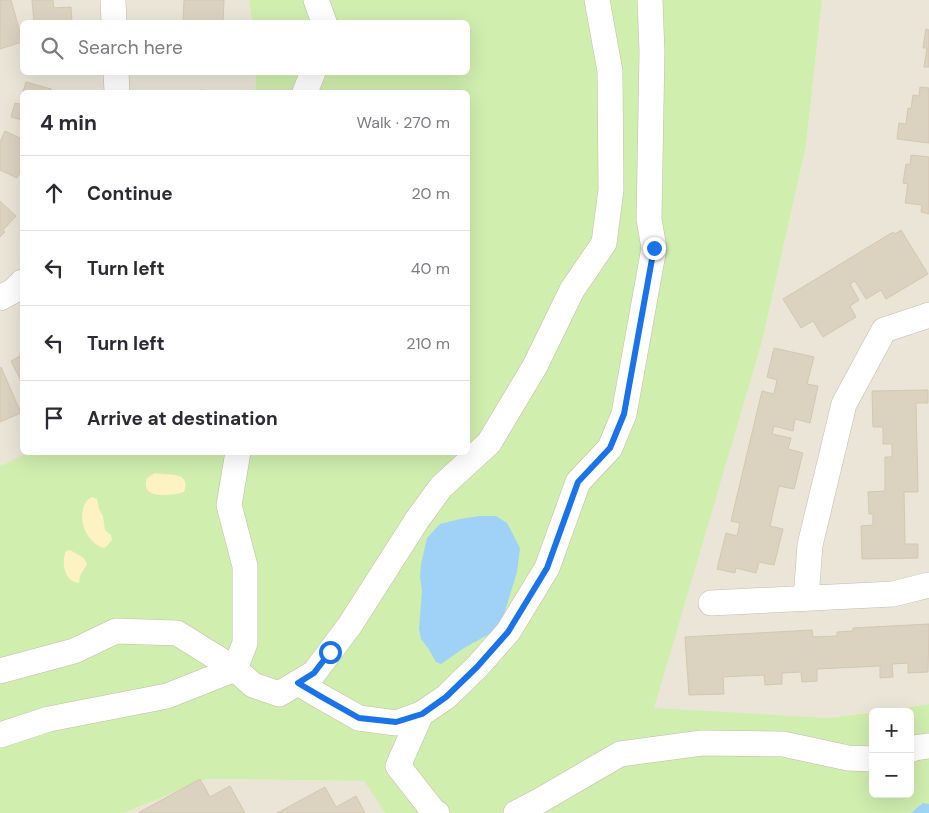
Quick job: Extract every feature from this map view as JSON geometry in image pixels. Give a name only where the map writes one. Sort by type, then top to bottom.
[{"type":"street","points":[[112,0],[114,20]]},
{"type":"street","points":[[316,0],[323,20]]},
{"type":"street","points":[[0,671],[74,651],[116,631],[177,633],[235,668],[253,685],[279,694],[314,673],[350,625],[417,520],[441,487],[489,443],[535,366],[572,290],[604,243],[611,190],[610,71],[597,0]]},
{"type":"street","points":[[298,683],[359,718],[396,722],[422,714],[446,697],[477,667],[508,632],[547,568],[578,482],[610,448],[624,414],[654,248],[649,219],[652,52],[650,0]]},
{"type":"street","points":[[116,75],[117,90]]},
{"type":"street","points":[[306,90],[312,75]]},
{"type":"street","points":[[0,298],[13,291],[20,284]]},
{"type":"street","points":[[806,598],[810,545],[844,404],[884,330],[929,315]]},
{"type":"street","points":[[0,735],[49,719],[166,696],[235,668],[245,644],[245,566],[229,506],[238,455]]},
{"type":"street","points":[[710,604],[893,594],[929,584]]},
{"type":"street","points":[[422,714],[398,766],[434,812],[437,813]]},
{"type":"street","points":[[516,813],[620,754],[702,743],[783,744],[848,758],[869,760]]},
{"type":"street","points":[[914,748],[929,746]]},
{"type":"shaded area","points":[[0,0],[249,0],[252,20],[20,20],[20,75],[256,75],[255,90],[20,90],[20,455],[25,455],[0,466]]},
{"type":"shaded area","points":[[822,0],[929,0],[929,704],[900,708],[869,708],[869,712],[828,718],[653,709],[762,342],[806,146]]},
{"type":"shaded area","points":[[207,779],[364,781],[385,813],[124,813]]},
{"type":"green space","points":[[249,0],[822,0],[806,146],[762,342],[654,708],[828,718],[869,713],[869,798],[914,798],[914,708],[902,708],[929,704],[929,813],[385,813],[364,781],[207,779],[124,813],[0,813],[0,466],[24,455],[470,455],[470,90],[255,90],[256,75],[470,75],[470,20],[252,20]]},
{"type":"sand","points":[[155,473],[181,477],[186,485],[184,492],[172,495],[152,493],[146,485],[147,478]]},
{"type":"sand","points":[[92,497],[97,499],[103,516],[105,530],[111,535],[112,540],[103,548],[89,537],[82,521],[84,505]]},
{"type":"sand","points":[[70,550],[84,558],[87,564],[80,576],[79,583],[70,579],[65,571],[65,555],[66,551]]},
{"type":"water","points":[[479,516],[496,516],[507,523],[520,548],[517,572],[505,611],[493,632],[464,648],[441,664],[436,662],[421,639],[419,629],[422,591],[421,564],[427,538],[440,524]]},
{"type":"water","points":[[923,803],[929,804],[929,813],[911,813]]},
{"type":"building","points":[[0,0],[11,0],[20,32],[20,43],[0,49]]},
{"type":"building","points":[[32,0],[53,0],[54,8],[71,7],[72,20],[34,20]]},
{"type":"building","points":[[184,0],[224,0],[223,20],[183,20]]},
{"type":"building","points":[[926,29],[929,30],[929,67],[924,67],[927,48],[923,48]]},
{"type":"building","points":[[26,82],[51,89],[51,90],[24,90]]},
{"type":"building","points":[[920,87],[929,88],[929,143],[897,139],[899,123],[906,124],[908,108],[911,109],[913,95],[919,96]]},
{"type":"building","points":[[15,103],[20,104],[20,119],[11,117]]},
{"type":"building","points":[[5,131],[20,138],[20,171],[17,178],[0,170],[0,142]]},
{"type":"building","points":[[911,155],[929,157],[929,214],[921,212],[922,205],[905,203],[908,184],[903,183],[906,164],[910,165]]},
{"type":"building","points":[[0,201],[16,216],[3,230],[5,232],[0,237]]},
{"type":"building","points":[[901,230],[928,274],[886,299],[881,290],[866,299],[855,281],[850,284],[859,300],[850,306],[856,317],[823,337],[813,321],[801,328],[783,299],[893,232],[895,234]]},
{"type":"building","points":[[774,348],[814,357],[807,384],[818,386],[810,423],[795,419],[793,431],[774,426],[772,434],[791,438],[788,449],[803,453],[794,489],[779,486],[770,526],[783,529],[774,565],[759,562],[756,573],[736,568],[735,573],[717,569],[726,533],[737,536],[740,523],[731,521],[762,391],[774,394],[777,380],[767,377]]},
{"type":"building","points":[[20,356],[20,379],[11,361]]},
{"type":"building","points":[[0,368],[20,413],[0,422]]},
{"type":"building","points":[[928,390],[928,403],[916,403],[918,492],[904,492],[905,544],[918,544],[918,558],[862,559],[861,526],[873,525],[873,514],[869,514],[868,492],[885,491],[885,457],[892,457],[892,444],[883,444],[883,427],[873,427],[872,391]]},
{"type":"building","points":[[929,624],[928,672],[908,673],[908,663],[892,664],[893,677],[880,678],[880,666],[817,669],[817,681],[802,682],[801,672],[782,673],[782,684],[765,685],[764,675],[723,677],[724,694],[689,695],[685,637],[812,630],[813,637],[837,636],[837,632],[853,631],[853,628]]},
{"type":"building","points":[[200,779],[210,797],[230,786],[245,813],[138,813]]},
{"type":"building","points":[[325,787],[336,807],[356,796],[365,813],[277,813]]},
{"type":"route","points":[[330,652],[314,673],[298,683],[359,718],[396,722],[422,714],[446,697],[477,667],[508,632],[547,568],[578,482],[610,448],[624,414],[654,248]]}]
